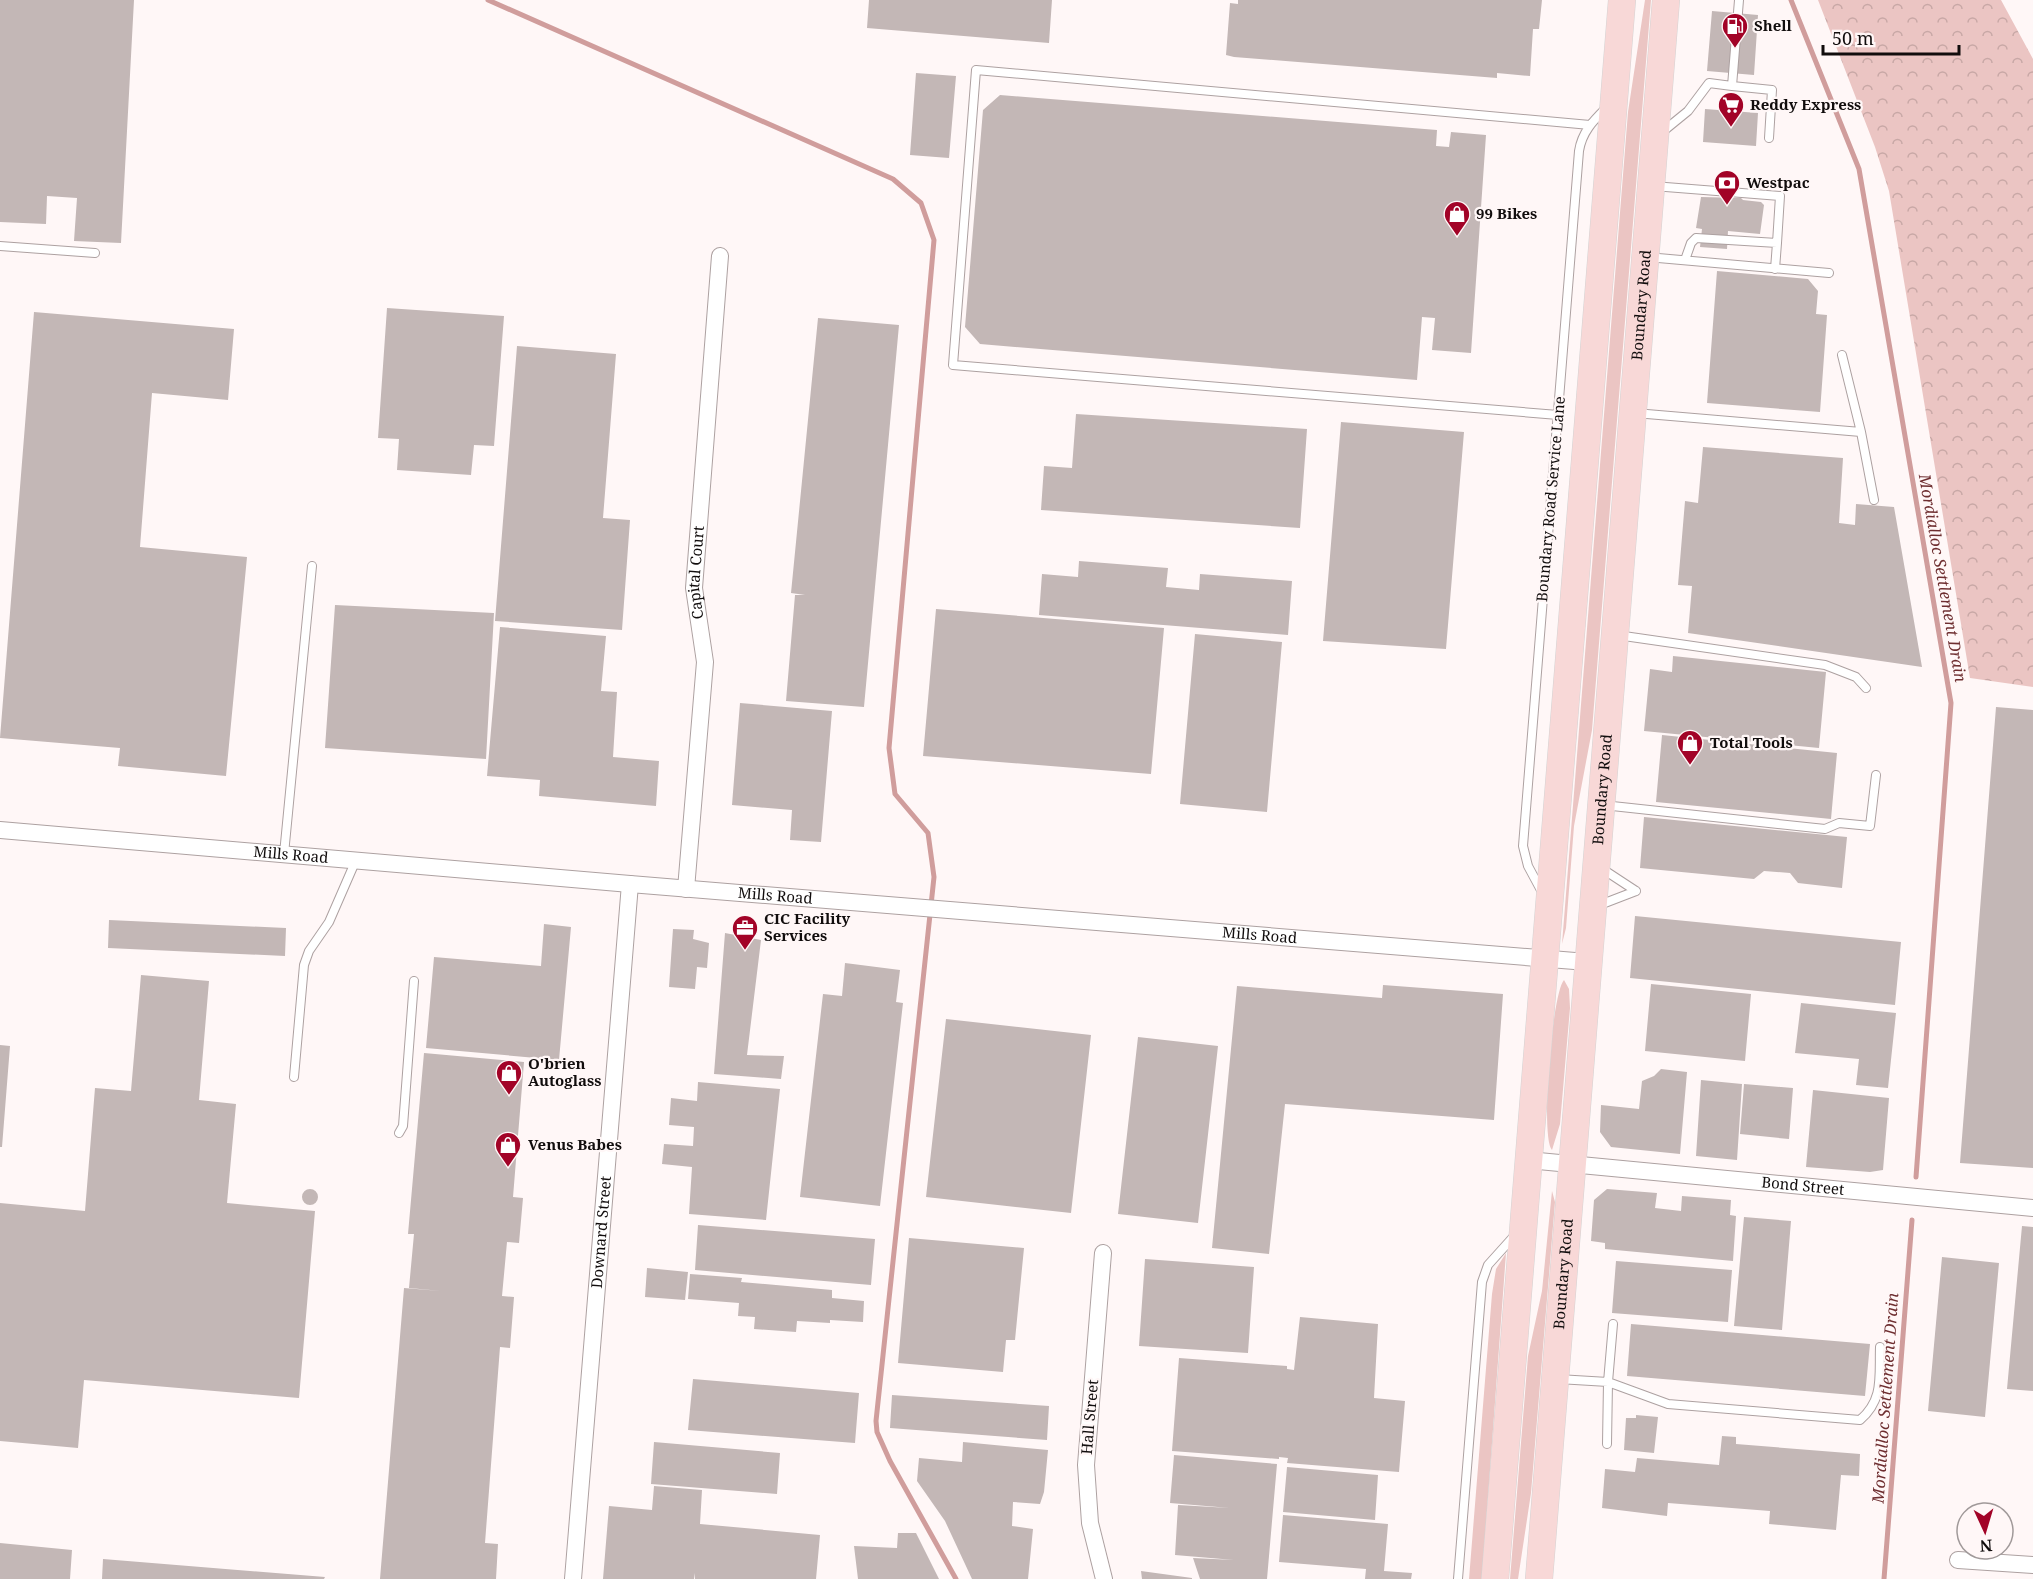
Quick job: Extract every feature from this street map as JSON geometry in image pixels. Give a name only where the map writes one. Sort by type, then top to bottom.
[{"type":"main road","points":[[1495,1579],[1622,0]]},
{"type":"main road","points":[[1615,89],[1639,0]]},
{"type":"main road","name":"Boundary Road","points":[[1539,1579],[1666,0]]},
{"type":"street","name":"Capital Court","points":[[686,889],[705,662],[694,588],[720,256]]},
{"type":"street","name":"Mills Road","points":[[0,830],[630,885],[1587,962]]},
{"type":"street","name":"Downard Street","points":[[573,1579],[630,885]]},
{"type":"street","name":"Bond Street","points":[[1528,1160],[2033,1208]]},
{"type":"street","name":"Hall Street","points":[[1103,1253],[1086,1465],[1090,1523],[1104,1579]]},
{"type":"street","points":[[1973,1561],[2033,1565]]},
{"type":"lane","points":[[1732,86],[1739,0]]},
{"type":"lane","points":[[1558,415],[953,365],[976,70],[1590,125]]},
{"type":"lane","points":[[1654,139],[1688,111],[1709,83],[1772,90],[1769,138]]},
{"type":"lane","name":"Boundary Road Service Lane","points":[[1548,903],[1528,866],[1523,846],[1579,151],[1590,125],[1615,89]]},
{"type":"lane","points":[[1650,185],[1780,196],[1775,269]]},
{"type":"lane","points":[[1685,260],[1691,243],[1696,238],[1776,243]]},
{"type":"lane","points":[[0,246],[95,253]]},
{"type":"lane","points":[[1644,256],[1828,273]]},
{"type":"lane","points":[[1842,355],[1861,432],[1874,500]]},
{"type":"lane","points":[[1631,413],[1861,432]]},
{"type":"lane","points":[[284,854],[312,566]]},
{"type":"lane","points":[[1614,635],[1826,665],[1856,677],[1866,688]]},
{"type":"lane","points":[[1600,805],[1825,829],[1839,823],[1870,826],[1876,775]]},
{"type":"lane","points":[[294,1077],[304,966],[309,951],[329,922],[356,860]]},
{"type":"lane","points":[[1592,909],[1636,891],[1595,864]]},
{"type":"lane","points":[[399,1132],[403,1126],[414,981]]},
{"type":"lane","points":[[1458,1579],[1482,1281],[1488,1265],[1498,1252],[1523,1228]]},
{"type":"lane","points":[[1607,1444],[1608,1382],[1613,1324]]},
{"type":"lane","points":[[1555,1379],[1608,1382],[1668,1404],[1860,1420],[1873,1409],[1878,1393],[1880,1347]]},
{"type":"green space","points":[[1645,0],[1651,0],[1592,730],[1574,826],[1566,928],[1562,944],[1628,112]]},
{"type":"green space","points":[[1818,0],[2001,0],[2033,59],[2033,687],[1970,678],[1889,191],[1875,147]]},
{"type":"green space","points":[[1564,980],[1569,989],[1570,1008],[1560,1124],[1552,1150],[1547,1120],[1549,1065],[1555,1010]]},
{"type":"green space","points":[[1552,1191],[1555,1202],[1531,1493],[1518,1579],[1510,1579],[1528,1356],[1542,1291]]},
{"type":"green space","points":[[1506,1253],[1482,1579],[1469,1579],[1492,1294],[1496,1269]]},
{"type":"building","points":[[0,0],[134,0],[121,243],[74,241],[77,198],[47,196],[46,224],[0,222]]},
{"type":"building","points":[[869,0],[1052,0],[1049,43],[867,28]]},
{"type":"building","points":[[1238,0],[1542,0],[1539,29],[1533,29],[1530,76],[1497,73],[1497,78],[1226,55],[1230,3],[1238,4]]},
{"type":"building","points":[[1712,11],[1758,15],[1754,75],[1707,71]]},
{"type":"building","points":[[916,73],[956,76],[949,158],[910,155]]},
{"type":"building","points":[[1000,95],[1437,130],[1436,146],[1449,147],[1451,132],[1486,135],[1471,353],[1432,350],[1435,318],[1422,317],[1417,380],[980,344],[965,327],[983,110]]},
{"type":"building","name":"Reddy Express","points":[[1705,109],[1758,113],[1756,146],[1703,142]]},
{"type":"building","points":[[1701,197],[1741,198],[1761,202],[1764,205],[1760,234],[1728,231],[1727,249],[1700,247],[1702,229],[1696,228]]},
{"type":"building","points":[[1717,271],[1808,279],[1818,291],[1816,314],[1827,315],[1820,412],[1707,403]]},
{"type":"building","points":[[387,308],[504,316],[494,446],[474,445],[471,475],[397,470],[399,439],[378,438]]},
{"type":"building","points":[[34,312],[234,329],[228,400],[152,393],[140,547],[247,557],[226,776],[118,766],[120,748],[0,738]]},
{"type":"building","points":[[818,318],[899,325],[864,707],[786,701],[795,595],[805,595],[791,593]]},
{"type":"building","points":[[517,346],[616,354],[603,518],[630,520],[622,630],[495,621]]},
{"type":"building","points":[[1076,414],[1307,429],[1300,528],[1041,510],[1044,466],[1072,468]]},
{"type":"building","points":[[1341,422],[1464,432],[1446,649],[1323,641]]},
{"type":"building","points":[[1703,447],[1843,458],[1839,523],[1855,525],[1856,504],[1894,507],[1922,667],[1688,633],[1692,586],[1678,585],[1685,501],[1698,503]]},
{"type":"building","points":[[1079,561],[1168,568],[1166,587],[1199,590],[1200,574],[1292,581],[1288,635],[1039,615],[1042,574],[1078,577]]},
{"type":"building","points":[[335,605],[494,613],[486,759],[325,748]]},
{"type":"building","points":[[936,609],[1164,628],[1151,774],[923,756]]},
{"type":"building","points":[[500,627],[606,636],[601,691],[617,692],[613,757],[659,761],[656,806],[539,796],[540,780],[487,776]]},
{"type":"building","points":[[1195,634],[1282,642],[1267,812],[1180,804]]},
{"type":"building","points":[[1673,656],[1826,672],[1819,748],[1644,731],[1650,669],[1672,672]]},
{"type":"building","points":[[740,703],[832,711],[821,842],[790,840],[792,810],[732,805]]},
{"type":"building","points":[[1996,707],[2033,710],[2033,1168],[1960,1163]]},
{"type":"building","points":[[1662,735],[1837,753],[1831,819],[1656,802]]},
{"type":"building","points":[[1644,817],[1847,837],[1842,888],[1798,883],[1790,873],[1764,871],[1754,879],[1640,868]]},
{"type":"building","points":[[1635,916],[1901,942],[1895,1005],[1630,978]]},
{"type":"building","points":[[109,920],[286,928],[285,956],[108,948]]},
{"type":"building","points":[[544,924],[571,927],[559,1060],[426,1048],[434,957],[541,966]]},
{"type":"building","points":[[673,929],[694,930],[693,939],[709,943],[707,968],[697,967],[695,989],[669,987]]},
{"type":"building","points":[[725,933],[761,940],[747,1055],[784,1056],[781,1079],[714,1074]]},
{"type":"building","points":[[845,963],[900,970],[896,1002],[903,1003],[880,1206],[800,1197],[823,994],[842,996]]},
{"type":"building","points":[[141,975],[209,981],[199,1100],[236,1104],[227,1203],[315,1211],[299,1398],[84,1380],[78,1448],[0,1441],[0,1203],[85,1211],[95,1088],[131,1091]]},
{"type":"building","points":[[1651,984],[1751,994],[1745,1061],[1645,1051]]},
{"type":"building","points":[[1383,985],[1503,994],[1494,1120],[1285,1104],[1269,1254],[1212,1248],[1237,986],[1382,998]]},
{"type":"building","points":[[1801,1003],[1896,1013],[1888,1088],[1856,1085],[1859,1059],[1795,1053]]},
{"type":"building","points":[[946,1019],[1091,1035],[1071,1213],[926,1197]]},
{"type":"building","points":[[1138,1037],[1218,1046],[1198,1223],[1118,1214]]},
{"type":"building","points":[[0,1045],[10,1046],[2,1147],[0,1147]]},
{"type":"building","points":[[424,1053],[524,1062],[513,1197],[523,1198],[519,1243],[507,1242],[502,1296],[514,1297],[510,1348],[500,1347],[485,1543],[498,1544],[496,1579],[380,1579],[404,1288],[441,1291],[409,1288],[414,1234],[408,1234]]},
{"type":"building","points":[[1661,1069],[1687,1072],[1680,1154],[1611,1147],[1600,1132],[1601,1105],[1639,1109],[1642,1081],[1654,1076]]},
{"type":"building","points":[[1701,1080],[1742,1084],[1737,1160],[1696,1156]]},
{"type":"building","points":[[698,1082],[780,1089],[766,1220],[689,1214],[692,1167],[662,1164],[664,1144],[693,1146],[694,1127],[669,1125],[671,1098],[697,1101]]},
{"type":"building","points":[[1744,1084],[1793,1088],[1789,1139],[1740,1134]]},
{"type":"building","points":[[1813,1090],[1889,1098],[1883,1170],[1870,1172],[1806,1167]]},
{"type":"building","points":[[310,1189],[318,1197],[310,1205],[302,1197]]},
{"type":"building","points":[[1607,1189],[1657,1193],[1655,1208],[1681,1211],[1682,1196],[1731,1200],[1730,1215],[1736,1216],[1733,1261],[1605,1249],[1605,1243],[1591,1241],[1594,1200]]},
{"type":"building","points":[[1744,1217],[1791,1221],[1782,1330],[1734,1326]]},
{"type":"building","points":[[698,1225],[875,1239],[871,1285],[695,1270]]},
{"type":"building","points":[[2022,1226],[2033,1227],[2033,1391],[2007,1389]]},
{"type":"building","points":[[909,1238],[1024,1248],[1015,1340],[1006,1340],[1003,1372],[898,1363]]},
{"type":"building","points":[[1942,1257],[1999,1263],[1985,1417],[1928,1411]]},
{"type":"building","points":[[1145,1259],[1254,1267],[1248,1353],[1139,1346]]},
{"type":"building","points":[[1616,1261],[1732,1270],[1728,1322],[1612,1313]]},
{"type":"building","points":[[647,1268],[688,1272],[685,1300],[645,1297]]},
{"type":"building","points":[[690,1274],[742,1278],[741,1282],[832,1290],[832,1298],[864,1301],[863,1322],[797,1321],[796,1332],[754,1329],[755,1317],[738,1316],[739,1303],[688,1299]]},
{"type":"building","points":[[1300,1317],[1378,1324],[1374,1398],[1405,1401],[1399,1472],[1287,1463],[1288,1458],[1279,1457],[1279,1459],[1172,1451],[1179,1358],[1287,1366],[1287,1369],[1294,1370]]},
{"type":"building","points":[[1631,1324],[1870,1344],[1865,1396],[1627,1376]]},
{"type":"building","points":[[693,1379],[859,1393],[855,1443],[688,1430]]},
{"type":"building","points":[[892,1395],[1049,1406],[1047,1440],[890,1428]]},
{"type":"building","points":[[1636,1415],[1658,1417],[1654,1453],[1624,1450],[1626,1418],[1636,1418]]},
{"type":"building","points":[[1722,1436],[1736,1437],[1736,1444],[1860,1454],[1859,1476],[1841,1475],[1836,1530],[1769,1524],[1770,1511],[1668,1503],[1667,1516],[1602,1508],[1605,1469],[1635,1472],[1637,1458],[1719,1465]]},
{"type":"building","points":[[654,1442],[780,1453],[777,1494],[651,1484]]},
{"type":"building","points":[[963,1442],[1048,1450],[1044,1492],[1040,1504],[1013,1502],[1012,1526],[1033,1529],[1028,1579],[972,1579],[945,1521],[917,1481],[919,1458],[962,1462]]},
{"type":"building","points":[[1174,1455],[1277,1464],[1267,1579],[1200,1579],[1193,1558],[1234,1560],[1175,1555],[1178,1505],[1230,1508],[1170,1503]]},
{"type":"building","points":[[1287,1467],[1378,1475],[1375,1520],[1283,1512]]},
{"type":"building","points":[[654,1486],[702,1490],[700,1524],[820,1535],[816,1579],[695,1579],[695,1573],[694,1579],[603,1579],[609,1506],[652,1510]]},
{"type":"building","points":[[1283,1515],[1388,1524],[1384,1571],[1412,1573],[1411,1579],[1365,1579],[1366,1569],[1279,1562]]},
{"type":"building","points":[[898,1533],[916,1533],[939,1579],[858,1579],[854,1546],[897,1548]]},
{"type":"building","points":[[0,1543],[72,1550],[70,1579],[0,1579]]},
{"type":"building","points":[[103,1559],[325,1577],[324,1579],[102,1579]]},
{"type":"building","points":[[1141,1571],[1192,1578],[1192,1579],[1142,1579]]},
{"type":"waterway","points":[[488,0],[893,179],[921,203],[934,240],[889,748],[895,794],[928,833],[934,877],[876,1421],[877,1432],[890,1461],[956,1579]]},
{"type":"waterway","name":"Mordialloc Settlement Drain","points":[[1791,0],[1859,169],[1951,703],[1916,1177]]},
{"type":"waterway","name":"Mordialloc Settlement Drain","points":[[1884,1579],[1912,1220]]},
{"type":"place","name":"Shell","points":[[1735,49]]},
{"type":"place","name":"Reddy Express","points":[[1731,128]]},
{"type":"place","name":"Westpac","points":[[1727,206]]},
{"type":"place","name":"99 Bikes","points":[[1457,237]]},
{"type":"place","name":"Total Tools","points":[[1690,766]]},
{"type":"place","name":"CIC Facility Services","points":[[745,951]]},
{"type":"place","name":"O'brien Autoglass","points":[[509,1096]]},
{"type":"place","name":"Venus Babes","points":[[508,1168]]}]
